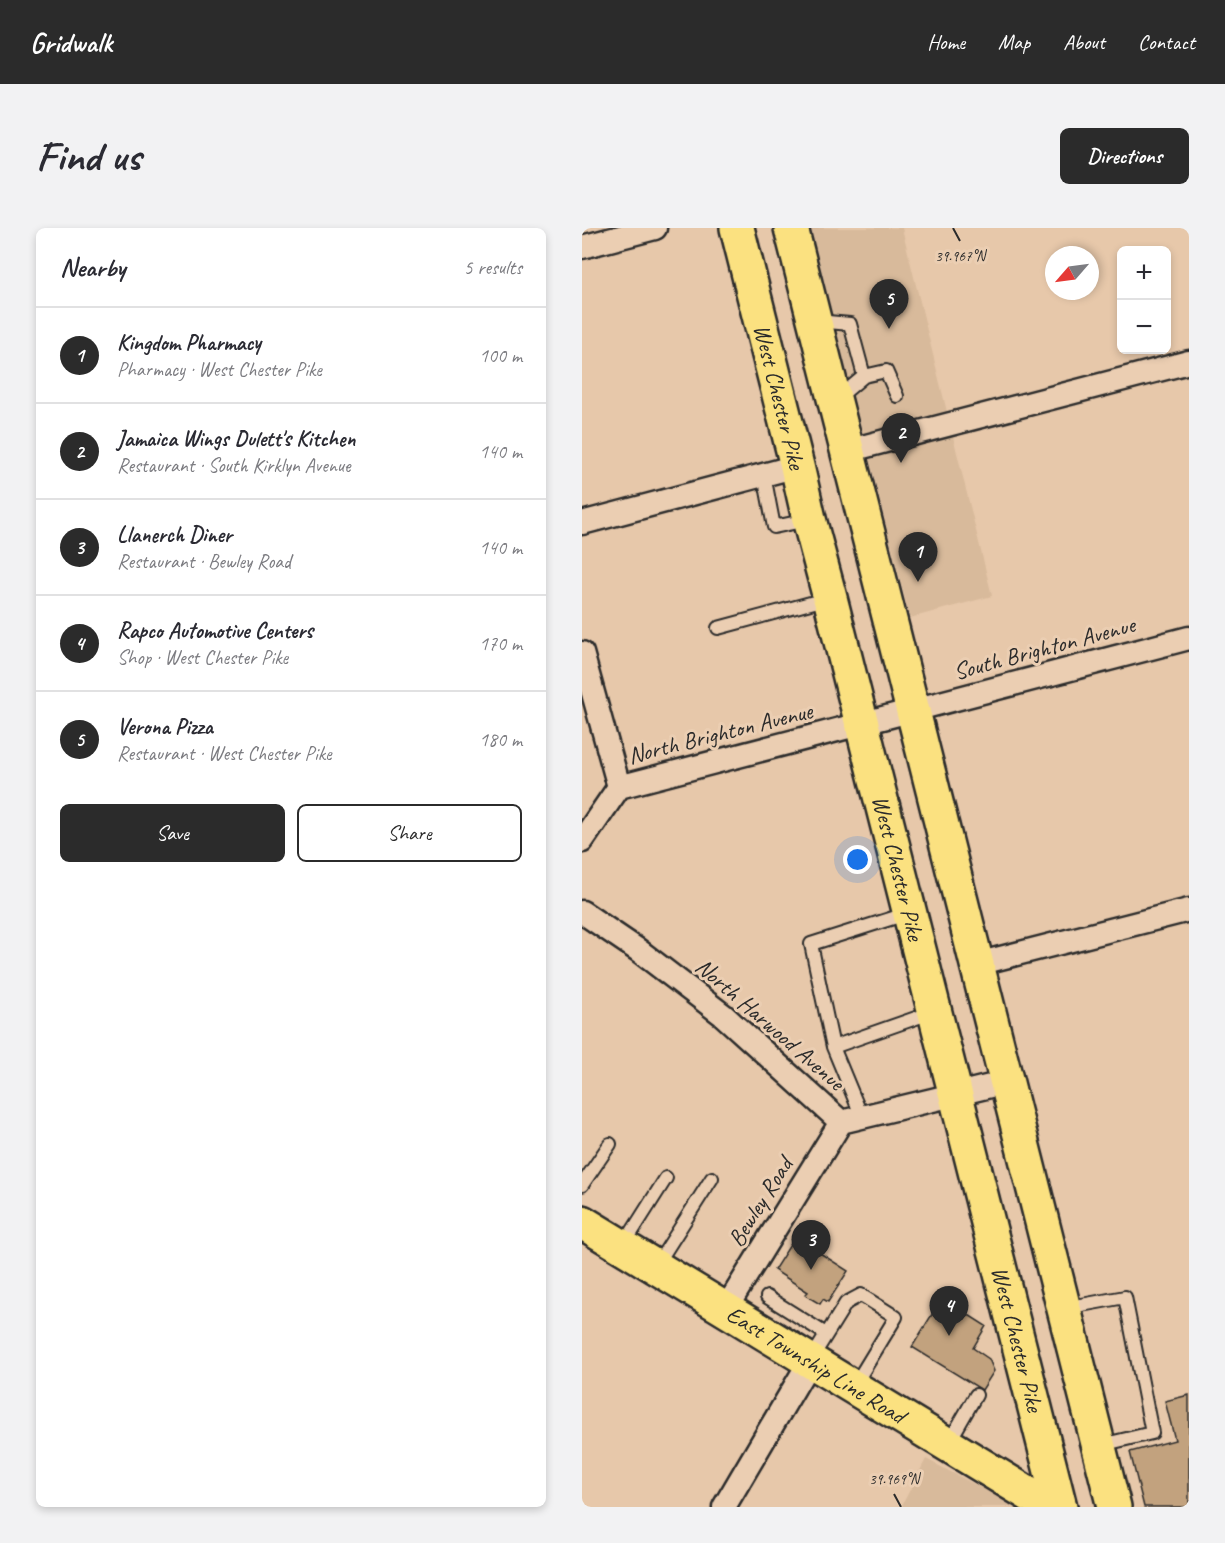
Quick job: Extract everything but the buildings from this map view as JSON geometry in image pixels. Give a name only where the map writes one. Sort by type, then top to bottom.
[{"type":"main road","name":"West Chester Pike","points":[[737,228],[797,466],[808,519],[831,598],[1060,1507]]},
{"type":"main road","points":[[791,228],[1114,1507]]},
{"type":"main road","name":"East Township Line Road","points":[[582,1222],[725,1310],[818,1348],[853,1387],[1050,1507]]},
{"type":"street","points":[[582,247],[654,228]]},
{"type":"street","points":[[847,451],[1189,362]]},
{"type":"street","points":[[582,523],[797,466]]},
{"type":"street","name":"South Brighton Avenue","points":[[862,724],[1189,638]]},
{"type":"street","points":[[582,653],[619,787]]},
{"type":"street","name":"North Brighton Avenue","points":[[582,840],[619,787],[862,724]]},
{"type":"street","points":[[977,964],[1189,910]]},
{"type":"street","name":"North Harwood Avenue","points":[[582,912],[638,950],[723,1015],[851,1119]]},
{"type":"street","points":[[851,1119],[1007,1082]]},
{"type":"street","name":"Bewley Road","points":[[725,1310],[851,1119]]},
{"type":"street","points":[[724,1507],[818,1348]]},
{"type":"lane","points":[[814,320],[850,324],[864,376]]},
{"type":"lane","points":[[835,401],[864,376],[886,370],[897,396]]},
{"type":"lane","points":[[764,475],[774,527],[808,519]]},
{"type":"lane","points":[[718,628],[831,598]]},
{"type":"lane","points":[[851,1119],[811,944],[910,913]]},
{"type":"lane","points":[[833,1047],[935,1011]]},
{"type":"lane","points":[[582,1185],[610,1144]]},
{"type":"lane","points":[[622,1247],[666,1178]]},
{"type":"lane","points":[[655,1267],[712,1178]]},
{"type":"lane","points":[[767,1297],[818,1348],[846,1303],[861,1295],[896,1317],[853,1387]]},
{"type":"lane","points":[[1064,1308],[1125,1297],[1152,1433],[1099,1446]]},
{"type":"lane","points":[[947,1445],[976,1395]]},
{"type":"shaded area","points":[[810,228],[902,228],[992,596],[910,618]]},
{"type":"shaded area","points":[[926,1459],[1012,1504],[1015,1507],[901,1507]]},
{"type":"place","name":"Verona Pizza","points":[[889,329]]},
{"type":"place","name":"Jamaica Wings Dulett's Kitchen","points":[[901,463]]},
{"type":"place","name":"Kingdom Pharmacy","points":[[918,582]]},
{"type":"place","name":"Llanerch Diner","points":[[811,1270]]},
{"type":"place","name":"Rapco Automotive Centers","points":[[949,1336]]}]
